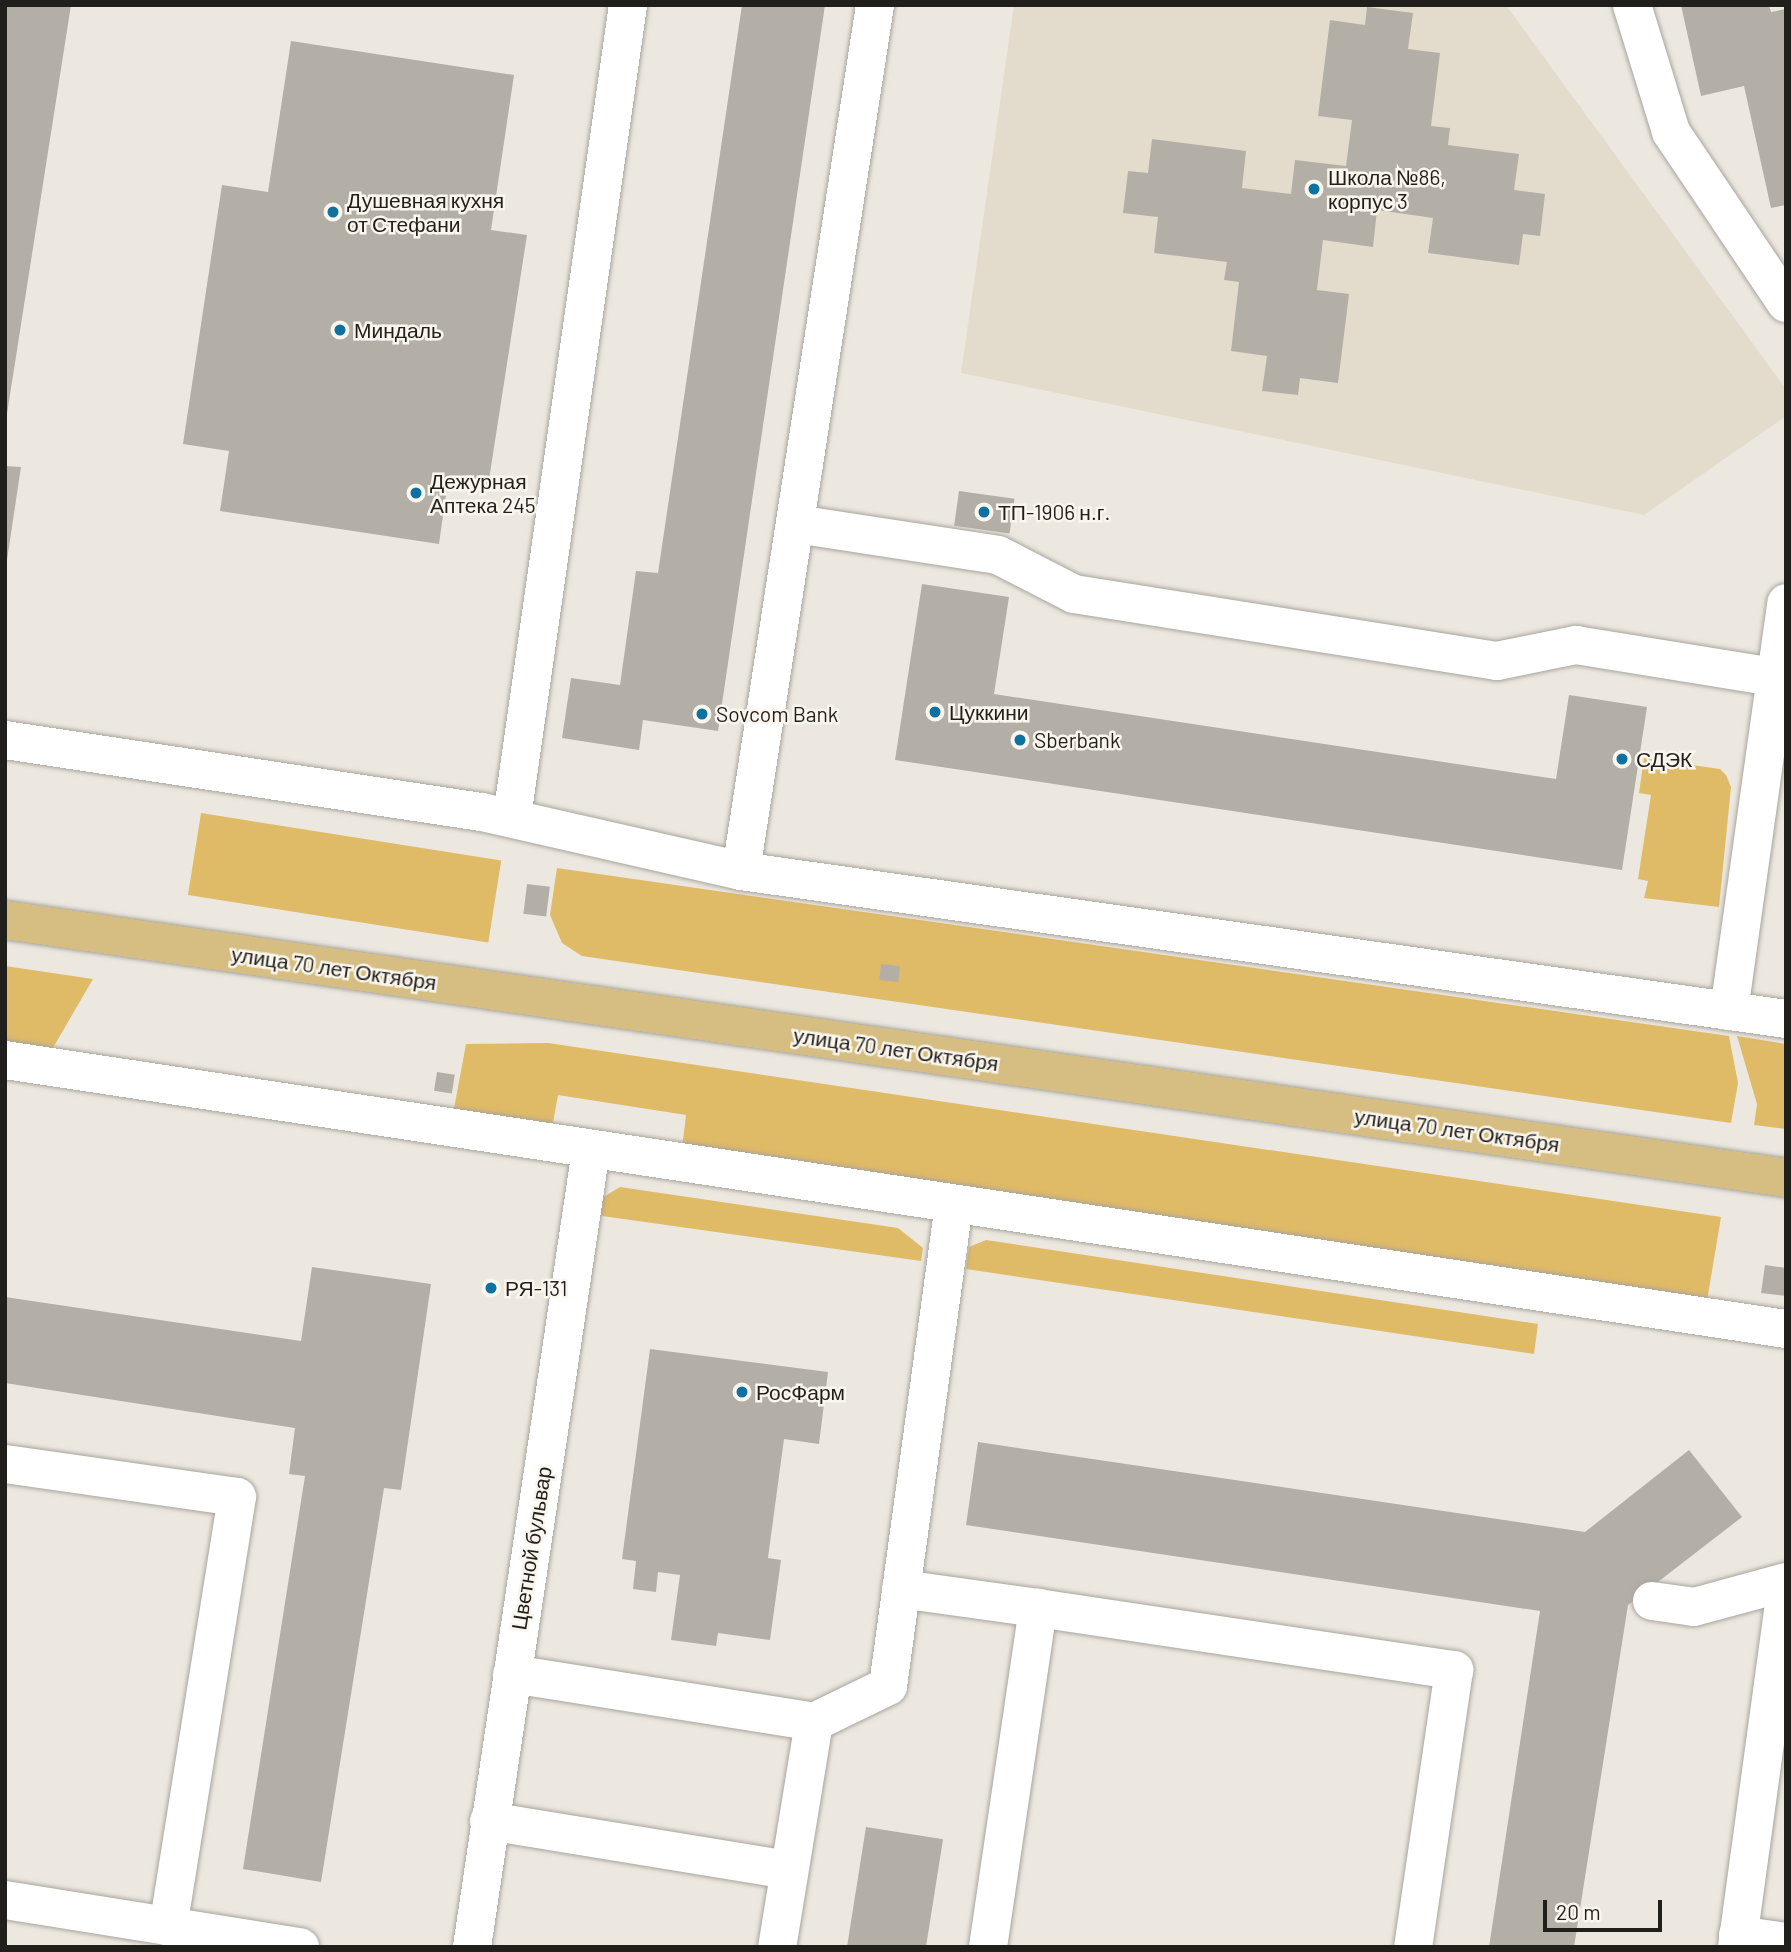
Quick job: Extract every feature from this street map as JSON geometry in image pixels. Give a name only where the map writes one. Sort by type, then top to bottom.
[{"type":"main road","name":"улица 70 лет Октября","points":[[5,920],[1786,1178]]},
{"type":"street","points":[[512,817],[628,5]]},
{"type":"street","points":[[741,871],[875,5]]},
{"type":"street","points":[[1632,5],[1671,132],[1786,303]]},
{"type":"street","points":[[796,524],[998,555],[1074,594],[1483,659],[1497,661],[1576,645],[1773,677]]},
{"type":"street","points":[[1729,1011],[1773,677],[1786,603]]},
{"type":"street","points":[[5,740],[512,817],[741,871],[1786,1019]]},
{"type":"street","points":[[5,1060],[1786,1329]]},
{"type":"street","name":"Цветной бульвар","points":[[472,1947],[590,1150]]},
{"type":"street","points":[[512,1674],[814,1722],[888,1686],[954,1205]]},
{"type":"street","points":[[5,1464],[237,1497],[168,1926]]},
{"type":"street","points":[[1652,1601],[1694,1607],[1786,1582]]},
{"type":"street","points":[[901,1589],[1454,1670],[1413,1947]]},
{"type":"street","points":[[1786,1590],[1738,1941],[1786,1941]]},
{"type":"street","points":[[988,1947],[1038,1608]]},
{"type":"street","points":[[777,1947],[814,1722]]},
{"type":"street","points":[[489,1821],[788,1870]]},
{"type":"street","points":[[5,1900],[300,1947]]},
{"type":"shaded area","name":"Школа №86, корпус 3","points":[[1014,5],[1506,5],[1786,389],[1786,416],[1644,515],[961,373]]},
{"type":"shaded area","points":[[1644,758],[1720,769],[1726,775],[1731,787],[1719,907],[1644,898],[1648,881],[1638,879],[1651,795],[1639,793]]},
{"type":"shaded area","points":[[201,813],[501,861],[488,943],[188,895]]},
{"type":"shaded area","points":[[557,868],[1729,1036],[1738,1083],[1731,1123],[582,956],[562,943],[550,915]]},
{"type":"shaded area","points":[[5,966],[93,979],[50,1053],[5,1046]]},
{"type":"shaded area","points":[[1737,1036],[1786,1044],[1786,1129],[1754,1125],[1757,1104]]},
{"type":"shaded area","points":[[548,1043],[1721,1217],[1707,1301],[682,1148],[686,1115],[558,1095],[552,1128],[453,1114],[466,1044]]},
{"type":"shaded area","points":[[620,1187],[898,1228],[923,1248],[921,1261],[595,1215],[602,1198]]},
{"type":"shaded area","points":[[986,1240],[1538,1324],[1534,1354],[966,1269],[969,1247]]},
{"type":"building","points":[[5,5],[71,5],[7,414],[5,414]]},
{"type":"building","points":[[742,5],[825,5],[718,731],[643,720],[639,750],[562,738],[571,678],[620,685],[636,571],[658,573]]},
{"type":"building","points":[[1681,5],[1769,5],[1771,12],[1786,9],[1786,205],[1771,208],[1744,86],[1701,96]]},
{"type":"building","points":[[1367,7],[1413,13],[1408,49],[1440,53],[1431,126],[1450,128],[1448,145],[1519,154],[1514,190],[1545,194],[1540,236],[1523,234],[1519,265],[1428,253],[1433,218],[1377,210],[1373,247],[1323,240],[1317,290],[1349,294],[1338,383],[1300,378],[1298,395],[1262,391],[1267,356],[1231,351],[1239,282],[1224,280],[1227,262],[1154,253],[1158,217],[1123,213],[1128,171],[1148,173],[1152,139],[1246,151],[1242,188],[1291,194],[1295,160],[1346,166],[1352,120],[1318,116],[1330,20],[1365,25]]},
{"type":"building","points":[[291,41],[514,75],[491,230],[527,235],[488,486],[448,480],[439,544],[220,511],[229,451],[183,444],[222,185],[268,192]]},
{"type":"building","points":[[5,466],[21,467],[7,560],[5,560]]},
{"type":"building","name":"ТП-1906 н.г.","points":[[959,491],[1014,499],[1010,533],[954,526]]},
{"type":"building","points":[[922,584],[1009,597],[994,694],[1556,779],[1569,695],[1647,707],[1622,870],[895,760]]},
{"type":"building","points":[[527,884],[550,887],[546,917],[523,914]]},
{"type":"building","points":[[881,964],[900,966],[898,982],[879,980]]},
{"type":"building","points":[[437,1072],[455,1075],[452,1094],[434,1091]]},
{"type":"building","points":[[1765,1265],[1786,1268],[1786,1296],[1761,1293]]},
{"type":"building","points":[[312,1267],[431,1284],[401,1490],[384,1488],[321,1882],[243,1869],[305,1476],[289,1474],[295,1428],[5,1383],[5,1297],[301,1341]]},
{"type":"building","points":[[650,1349],[828,1372],[819,1444],[784,1439],[768,1558],[781,1560],[770,1640],[718,1633],[716,1646],[671,1640],[680,1575],[658,1572],[656,1592],[633,1589],[636,1561],[622,1559]]},
{"type":"building","points":[[978,1442],[1585,1532],[1689,1450],[1742,1517],[1628,1605],[1574,1947],[1489,1947],[1540,1611],[966,1525]]},
{"type":"building","points":[[866,1827],[943,1839],[926,1947],[847,1947]]},
{"type":"place","name":"Школа №86, корпус 3","points":[[1314,189]]},
{"type":"place","name":"Душевная кухня от Стефани","points":[[333,212]]},
{"type":"place","name":"Миндаль","points":[[340,330]]},
{"type":"place","name":"Дежурная Аптека 245","points":[[416,493]]},
{"type":"place","name":"ТП-1906 н.г.","points":[[984,512]]},
{"type":"place","name":"Цуккини","points":[[935,712]]},
{"type":"place","name":"Sovcom Bank","points":[[702,714]]},
{"type":"place","name":"Sberbank","points":[[1020,740]]},
{"type":"place","name":"СДЭК","points":[[1622,759]]},
{"type":"place","name":"РЯ-131","points":[[491,1288]]},
{"type":"place","name":"РосФарм","points":[[742,1392]]}]
